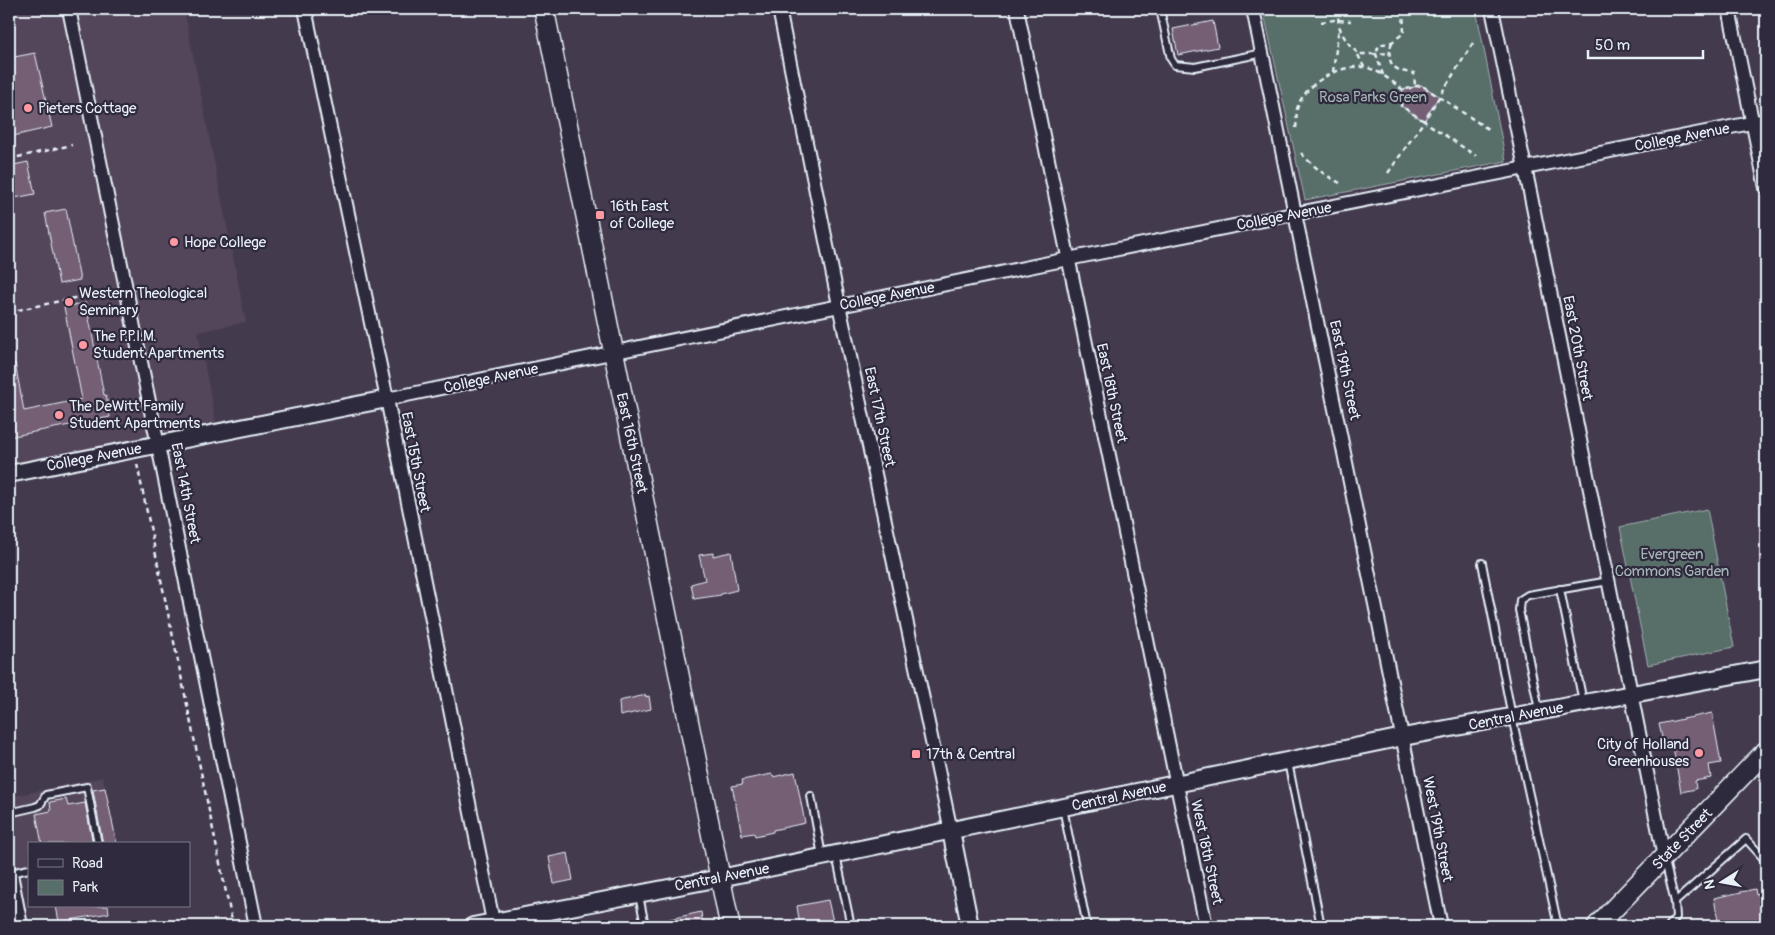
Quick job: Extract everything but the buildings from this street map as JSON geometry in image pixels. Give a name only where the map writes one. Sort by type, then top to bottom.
[{"type":"main road","name":"East 16th Street","points":[[544,9],[730,926]]},
{"type":"main road","name":"State Street","points":[[1597,926],[1766,750]]},
{"type":"street","name":"East 14th Street","points":[[69,9],[256,926]]},
{"type":"street","name":"East 15th Street","points":[[305,9],[387,399],[493,924]]},
{"type":"street","name":"East 17th Street","points":[[779,9],[839,305],[950,831]]},
{"type":"street","name":"East 18th Street","points":[[1017,9],[1176,784]]},
{"type":"street","name":"East 19th Street","points":[[1253,9],[1403,737]]},
{"type":"street","name":"East 20th Street","points":[[1492,9],[1664,857]]},
{"type":"street","points":[[1729,9],[1766,188]]},
{"type":"street","name":"College Avenue","points":[[9,474],[387,399],[839,305],[1766,120]]},
{"type":"street","name":"Central Avenue","points":[[473,926],[493,924],[720,878],[1403,737],[1766,669]]},
{"type":"street","name":"West 19th Street","points":[[1403,737],[1441,926]]},
{"type":"street","name":"West 18th Street","points":[[1176,784],[1206,926]]},
{"type":"street","points":[[950,831],[970,926]]},
{"type":"street","points":[[9,874],[19,926]]},
{"type":"lane","points":[[1160,9],[1175,65],[1195,66],[1262,53]]},
{"type":"lane","points":[[1482,563],[1512,717],[1558,926]]},
{"type":"lane","points":[[1539,712],[1519,610],[1520,600],[1528,595],[1609,581]]},
{"type":"lane","points":[[1560,589],[1584,703]]},
{"type":"lane","points":[[1288,761],[1321,926]]},
{"type":"lane","points":[[9,813],[40,805],[46,795],[87,787],[98,842]]},
{"type":"lane","points":[[811,796],[851,926]]},
{"type":"lane","points":[[1063,808],[1087,926]]},
{"type":"lane","points":[[1675,902],[1746,839],[1766,861]]},
{"type":"lane","points":[[1664,857],[1675,902],[1678,926]]},
{"type":"lane","points":[[9,874],[28,869]]},
{"type":"lane","points":[[638,894],[645,926]]},
{"type":"lane","points":[[1669,926],[1676,918]]},
{"type":"path","points":[[1333,72],[1339,26],[1336,9]]},
{"type":"path","points":[[1338,13],[1341,9]]},
{"type":"path","points":[[1384,76],[1376,54],[1379,45],[1392,42],[1404,33],[1403,9]]},
{"type":"path","points":[[1465,9],[1468,12]]},
{"type":"path","points":[[1321,22],[1351,20]]},
{"type":"path","points":[[1339,26],[1364,67]]},
{"type":"path","points":[[1392,42],[1389,53],[1394,67],[1400,72],[1414,73],[1415,86]]},
{"type":"path","points":[[1388,174],[1473,43]]},
{"type":"path","points":[[1356,52],[1359,54],[1389,53]]},
{"type":"path","points":[[1296,128],[1297,109],[1303,97],[1322,79],[1333,72],[1346,68],[1364,67],[1384,76],[1403,90]]},
{"type":"path","points":[[1403,90],[1421,85],[1491,131]]},
{"type":"path","points":[[1403,90],[1401,106],[1476,156]]},
{"type":"path","points":[[9,159],[72,145]]},
{"type":"path","points":[[1301,153],[1324,175],[1340,183]]},
{"type":"path","points":[[9,312],[102,292]]},
{"type":"path","points":[[134,449],[233,926]]},
{"type":"shaded area","points":[[9,9],[184,9],[246,322],[198,332],[218,432],[9,474]]},
{"type":"shaded area","points":[[103,777],[117,842],[28,842],[28,874],[17,877],[9,836],[9,797]]},
{"type":"green space","name":"Rosa Parks Green","points":[[1263,9],[1476,9],[1506,161],[1305,200]]},
{"type":"green space","name":"Evergreen Commons Garden","points":[[1707,509],[1734,647],[1648,665],[1620,527]]},
{"type":"place","name":"Pieters Cottage","points":[[28,108]]},
{"type":"place","name":"16th East of College","points":[[600,215]]},
{"type":"place","name":"Hope College","points":[[174,242]]},
{"type":"place","name":"Western Theological Seminary","points":[[69,302]]},
{"type":"place","name":"The P.P.I.M. Student Apartments","points":[[83,345]]},
{"type":"place","name":"The DeWitt Family Student Apartments","points":[[59,415]]},
{"type":"place","name":"City of Holland Greenhouses","points":[[1699,753]]},
{"type":"place","name":"17th & Central","points":[[916,754]]}]
